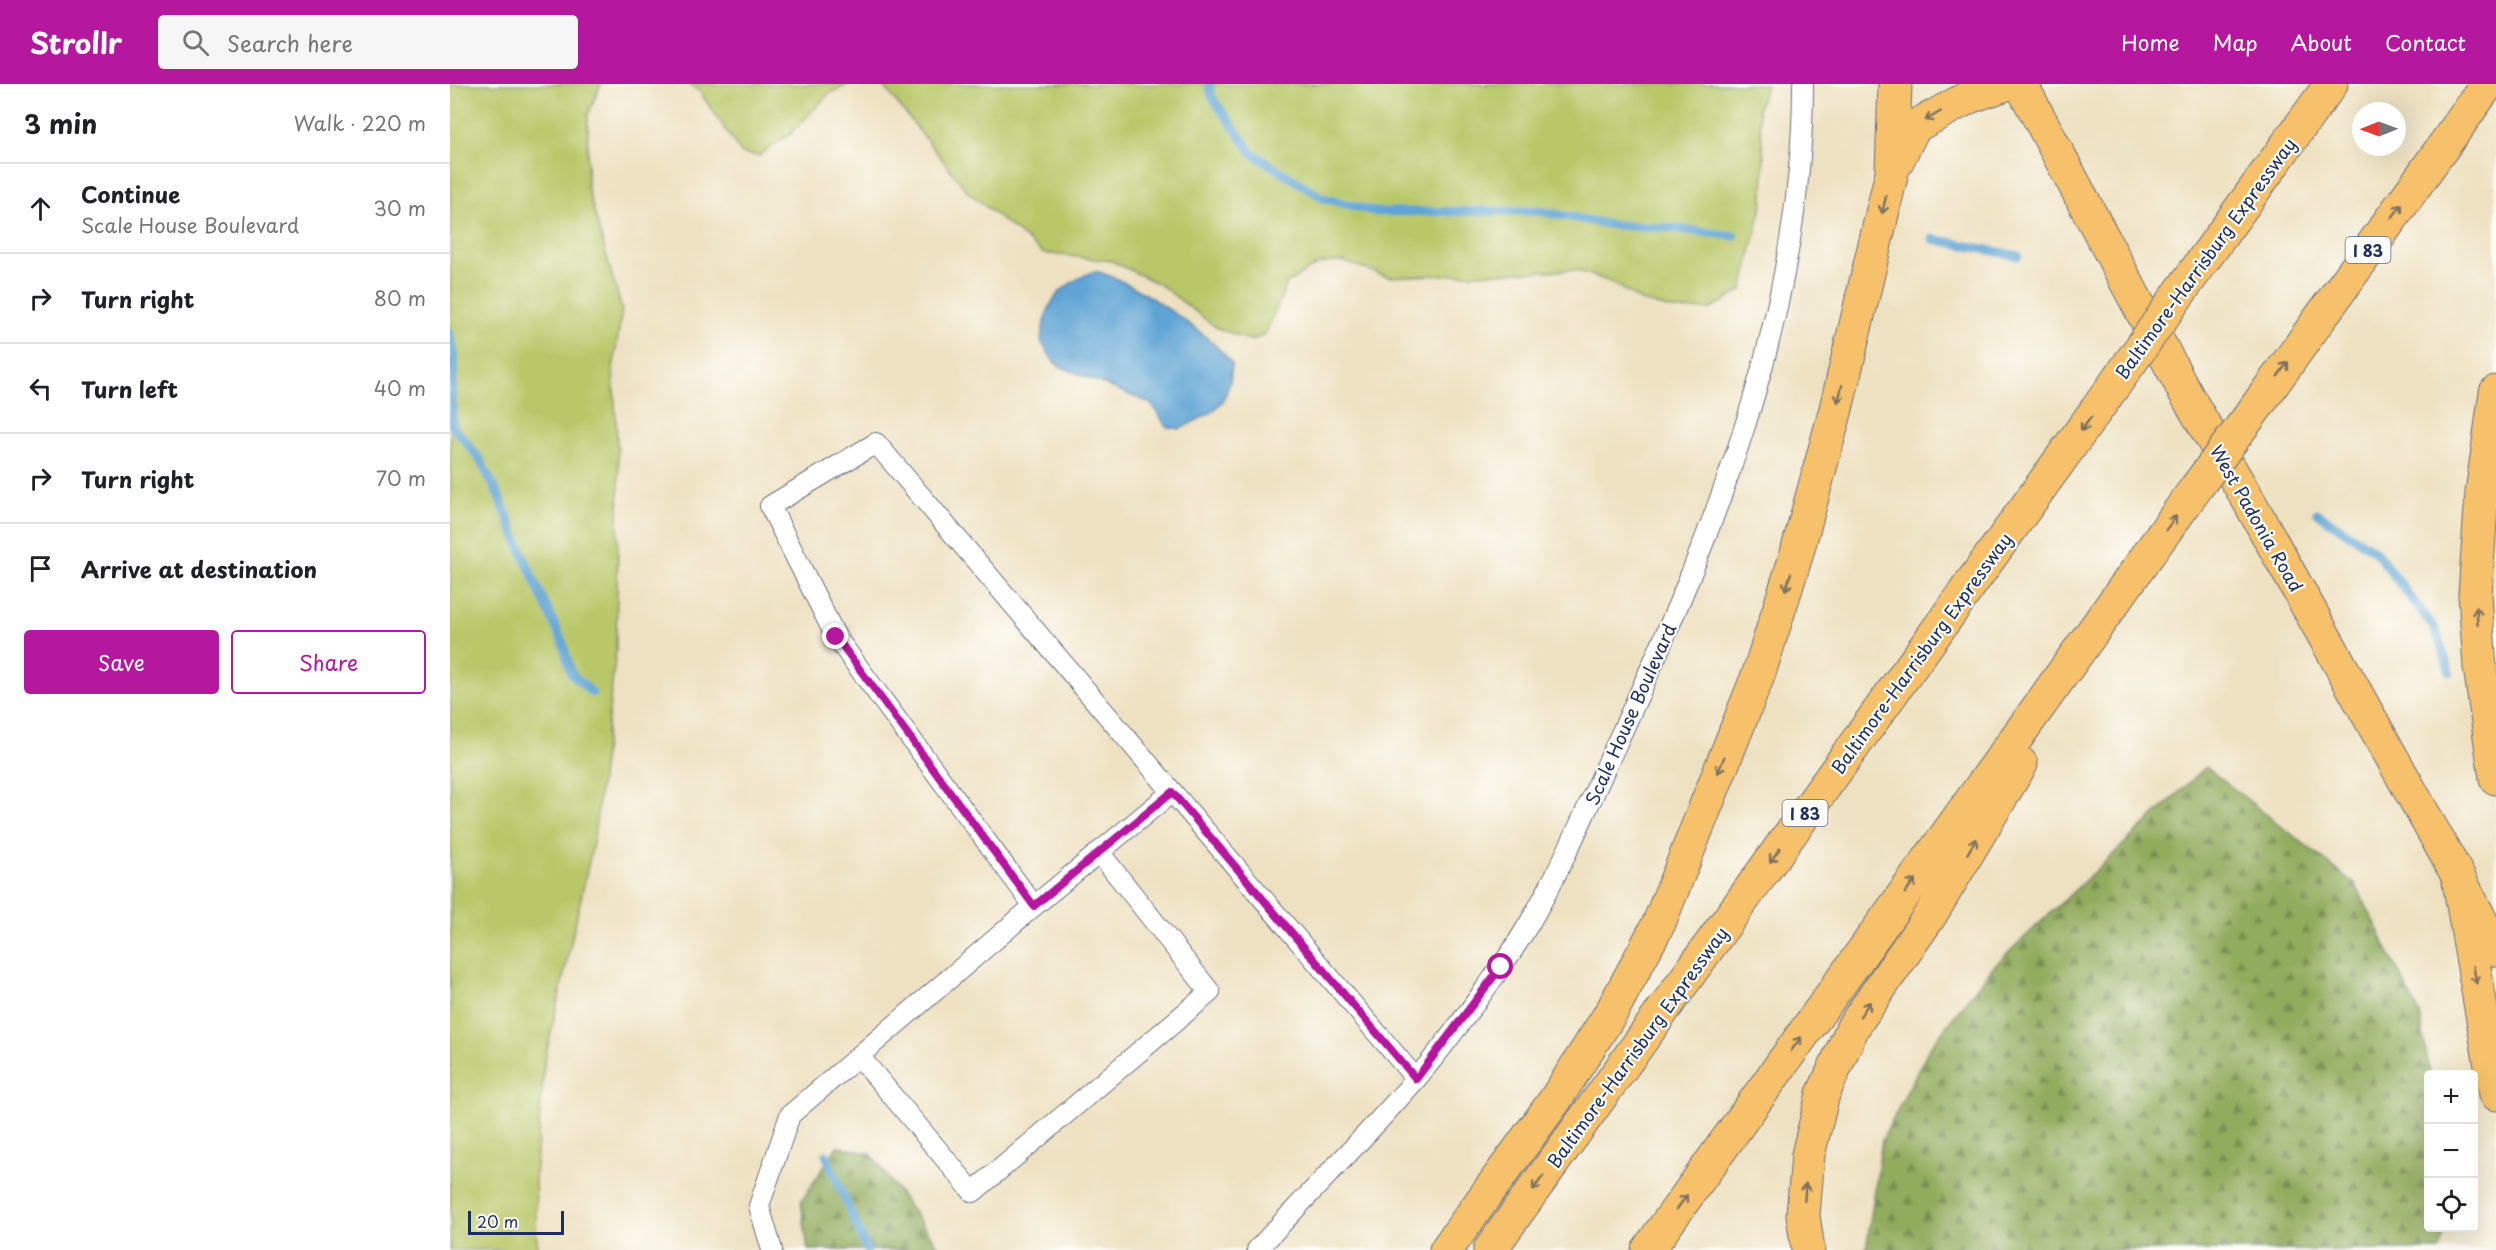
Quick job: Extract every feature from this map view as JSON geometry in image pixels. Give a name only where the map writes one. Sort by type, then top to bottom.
[{"type":"main road","points":[[1446,1250],[1555,1100],[1612,1011],[1659,923],[1759,673],[1796,556],[1836,409],[1892,172],[1895,84]]},
{"type":"main road","points":[[1892,172],[1914,127],[1970,97],[2006,84]]},
{"type":"main road","name":"West Padonia Road","points":[[2021,84],[2186,394],[2250,503],[2496,950]]},
{"type":"main road","name":"Baltimore-Harrisburg Expressway","points":[[1490,1250],[2331,84]]},
{"type":"main road","name":"I 83","points":[[1648,1250],[2488,84]]},
{"type":"main road","points":[[2496,392],[2482,493],[2475,595],[2480,667],[2496,778]]},
{"type":"main road","points":[[1808,1250],[1803,1215],[1808,1155],[1823,1094],[1853,1027],[1931,914],[2141,564]]},
{"type":"main road","points":[[2457,876],[2496,1094]]},
{"type":"lane","name":"Scale House Boulevard","points":[[1257,1250],[1416,1079],[1501,967],[1555,878],[1687,589],[1739,447],[1778,312],[1794,222],[1803,138],[1803,84]]},
{"type":"lane","points":[[1034,906],[836,637],[770,506],[876,443],[1416,1079]]},
{"type":"lane","points":[[772,1250],[759,1206],[790,1115],[1034,906],[1172,792]]},
{"type":"lane","points":[[859,1056],[973,1192],[1210,992],[1099,852]]},
{"type":"green space","points":[[450,84],[601,84],[588,115],[587,187],[622,310],[613,369],[619,475],[616,650],[594,839],[544,1064],[535,1178],[537,1250],[450,1250]]},
{"type":"green space","points":[[688,84],[849,84],[829,94],[790,134],[758,156],[741,153],[700,92]]},
{"type":"green space","points":[[882,84],[1767,84],[1758,108],[1764,157],[1763,202],[1742,290],[1711,309],[1676,310],[1641,301],[1611,282],[1576,270],[1389,277],[1342,261],[1318,264],[1287,283],[1266,333],[1252,341],[1217,328],[1159,284],[1112,261],[1043,253],[968,192]]},
{"type":"green space","points":[[2206,767],[2356,885],[2420,1015],[2429,1070],[2424,1070],[2424,1232],[2443,1232],[2440,1250],[1866,1250],[1882,1140],[1930,1047],[1992,968]]},
{"type":"green space","points":[[837,1146],[871,1154],[941,1250],[808,1250],[801,1202]]},
{"type":"water","points":[[1095,271],[1128,285],[1169,310],[1207,338],[1232,364],[1230,383],[1223,401],[1211,413],[1180,429],[1167,427],[1149,403],[1054,362],[1041,341],[1046,315],[1056,296],[1063,289]]},
{"type":"waterway","points":[[1209,84],[1212,97],[1252,153],[1323,198],[1376,212],[1539,211],[1612,225],[1671,228],[1734,236]]},
{"type":"waterway","points":[[1933,239],[2018,256]]},
{"type":"waterway","points":[[450,334],[455,357],[452,425],[479,458],[498,494],[563,643],[571,673],[592,693]]},
{"type":"waterway","points":[[2317,513],[2375,551],[2435,629],[2450,672]]},
{"type":"waterway","points":[[826,1155],[867,1250]]},
{"type":"route","points":[[836,637],[1034,906],[1172,792],[1416,1079],[1501,967]]}]
